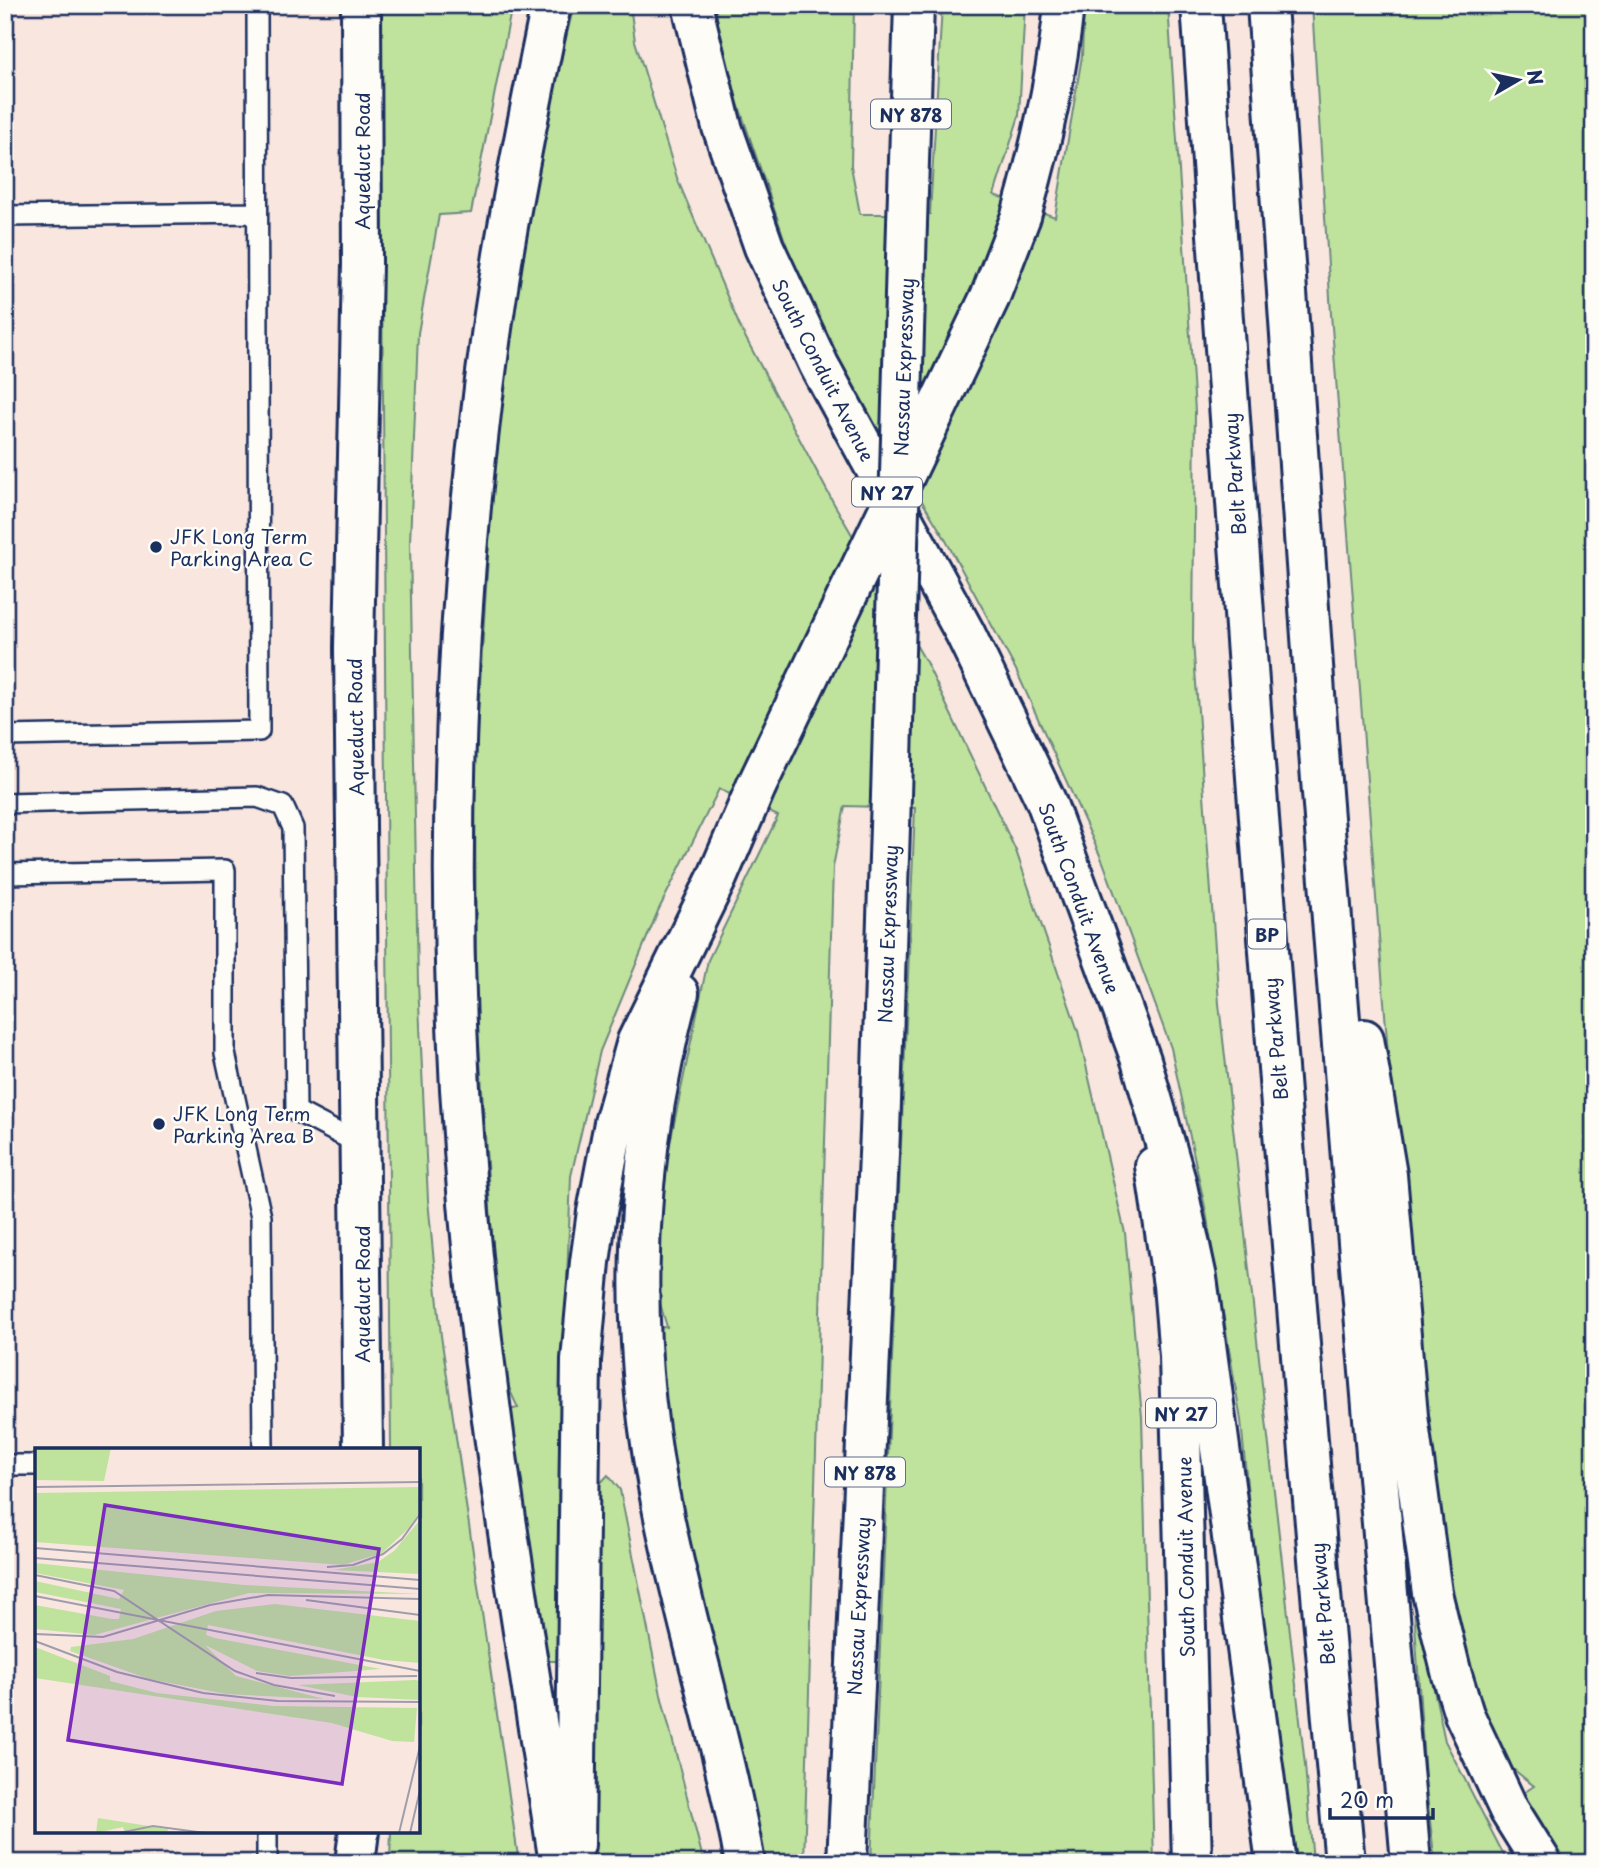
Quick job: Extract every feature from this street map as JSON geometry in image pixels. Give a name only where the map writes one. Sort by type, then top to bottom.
[{"type":"main road","name":"Aqueduct Road","points":[[361,5],[362,250],[354,609],[363,1448]]},
{"type":"main road","points":[[551,5],[503,256],[484,394],[465,596],[454,850],[455,973],[461,1099],[476,1290],[493,1423],[559,1863]]},
{"type":"main road","name":"South Conduit Avenue","points":[[692,5],[722,127],[764,247],[853,430],[965,633],[1002,706],[1046,801],[1108,970],[1150,1141],[1173,1285],[1180,1356],[1192,1863]]},
{"type":"main road","name":"Nassau Expressway","points":[[847,1863],[880,1132],[914,5]]},
{"type":"main road","points":[[575,1863],[581,1371],[591,1250],[614,1123],[637,1041],[717,878],[756,788],[989,297],[1021,216],[1040,151],[1052,95],[1064,5]]},
{"type":"main road","name":"Belt Parkway","points":[[1201,5],[1257,816],[1312,1501],[1345,1863]]},
{"type":"main road","points":[[1268,5],[1321,780],[1411,1863]]},
{"type":"main road","points":[[1321,780],[1387,1175],[1408,1416],[1432,1593],[1464,1714],[1504,1800],[1542,1863]]},
{"type":"main road","points":[[717,878],[676,1004],[663,1055],[645,1167],[640,1220],[639,1307],[646,1415],[664,1516],[745,1863]]},
{"type":"main road","points":[[1108,970],[1141,1060],[1175,1181],[1197,1278],[1276,1863]]},
{"type":"main road","points":[[355,1863],[359,1833]]},
{"type":"lane","points":[[5,736],[259,731],[257,5]]},
{"type":"lane","points":[[5,216],[257,213]]},
{"type":"lane","points":[[5,803],[257,797],[283,806],[293,828],[296,1111],[361,1145]]},
{"type":"lane","points":[[5,874],[225,870],[225,1054],[261,1217],[263,1448]]},
{"type":"lane","points":[[5,1465],[35,1465]]},
{"type":"lane","points":[[267,1833],[267,1863]]},
{"type":"green space","points":[[380,5],[512,5],[471,213],[439,215],[418,333],[410,543],[418,982],[428,1200],[441,1336],[519,1863],[390,1863],[391,1833],[420,1833],[420,1448],[391,1448]]},
{"type":"green space","points":[[574,5],[630,5],[635,41],[678,181],[741,329],[833,502],[926,662],[1016,851],[1078,1031],[1125,1233],[1142,1417],[1154,1863],[871,1863],[915,808],[845,806],[833,867],[804,1863],[760,1863],[702,1608],[663,1411],[656,1328],[667,1327],[654,1283],[661,1186],[708,960],[778,816],[719,789],[658,911],[600,1051],[571,1176],[559,1487],[560,1661],[543,1661],[508,1410],[518,1408],[501,1371],[476,1000],[475,765],[493,477],[531,184]]},
{"type":"green space","points":[[715,5],[854,5],[851,166],[860,214],[930,214],[942,5],[1025,5],[1019,116],[994,195],[1055,217],[1082,56],[1084,5],[1168,5],[1195,411],[1193,641],[1219,1004],[1305,1765],[1313,1863],[1282,1863],[1241,1420],[1206,1212],[1171,1048],[1103,862],[1016,670],[944,537],[842,371],[801,288],[724,62]]},
{"type":"green space","points":[[1312,5],[1594,5],[1594,1863],[1556,1863],[1516,1798],[1534,1786],[1492,1752],[1455,1646],[1428,1504],[1390,1079],[1331,314]]},
{"type":"green space","points":[[608,1475],[620,1490],[661,1695],[704,1863],[588,1863],[595,1489]]},
{"type":"green space","points":[[1413,1592],[1445,1741],[1508,1863],[1435,1863],[1425,1779]]},
{"type":"place","name":"JFK Long Term Parking Area C","points":[[156,547]]},
{"type":"place","name":"JFK Long Term Parking Area B","points":[[159,1124]]}]
